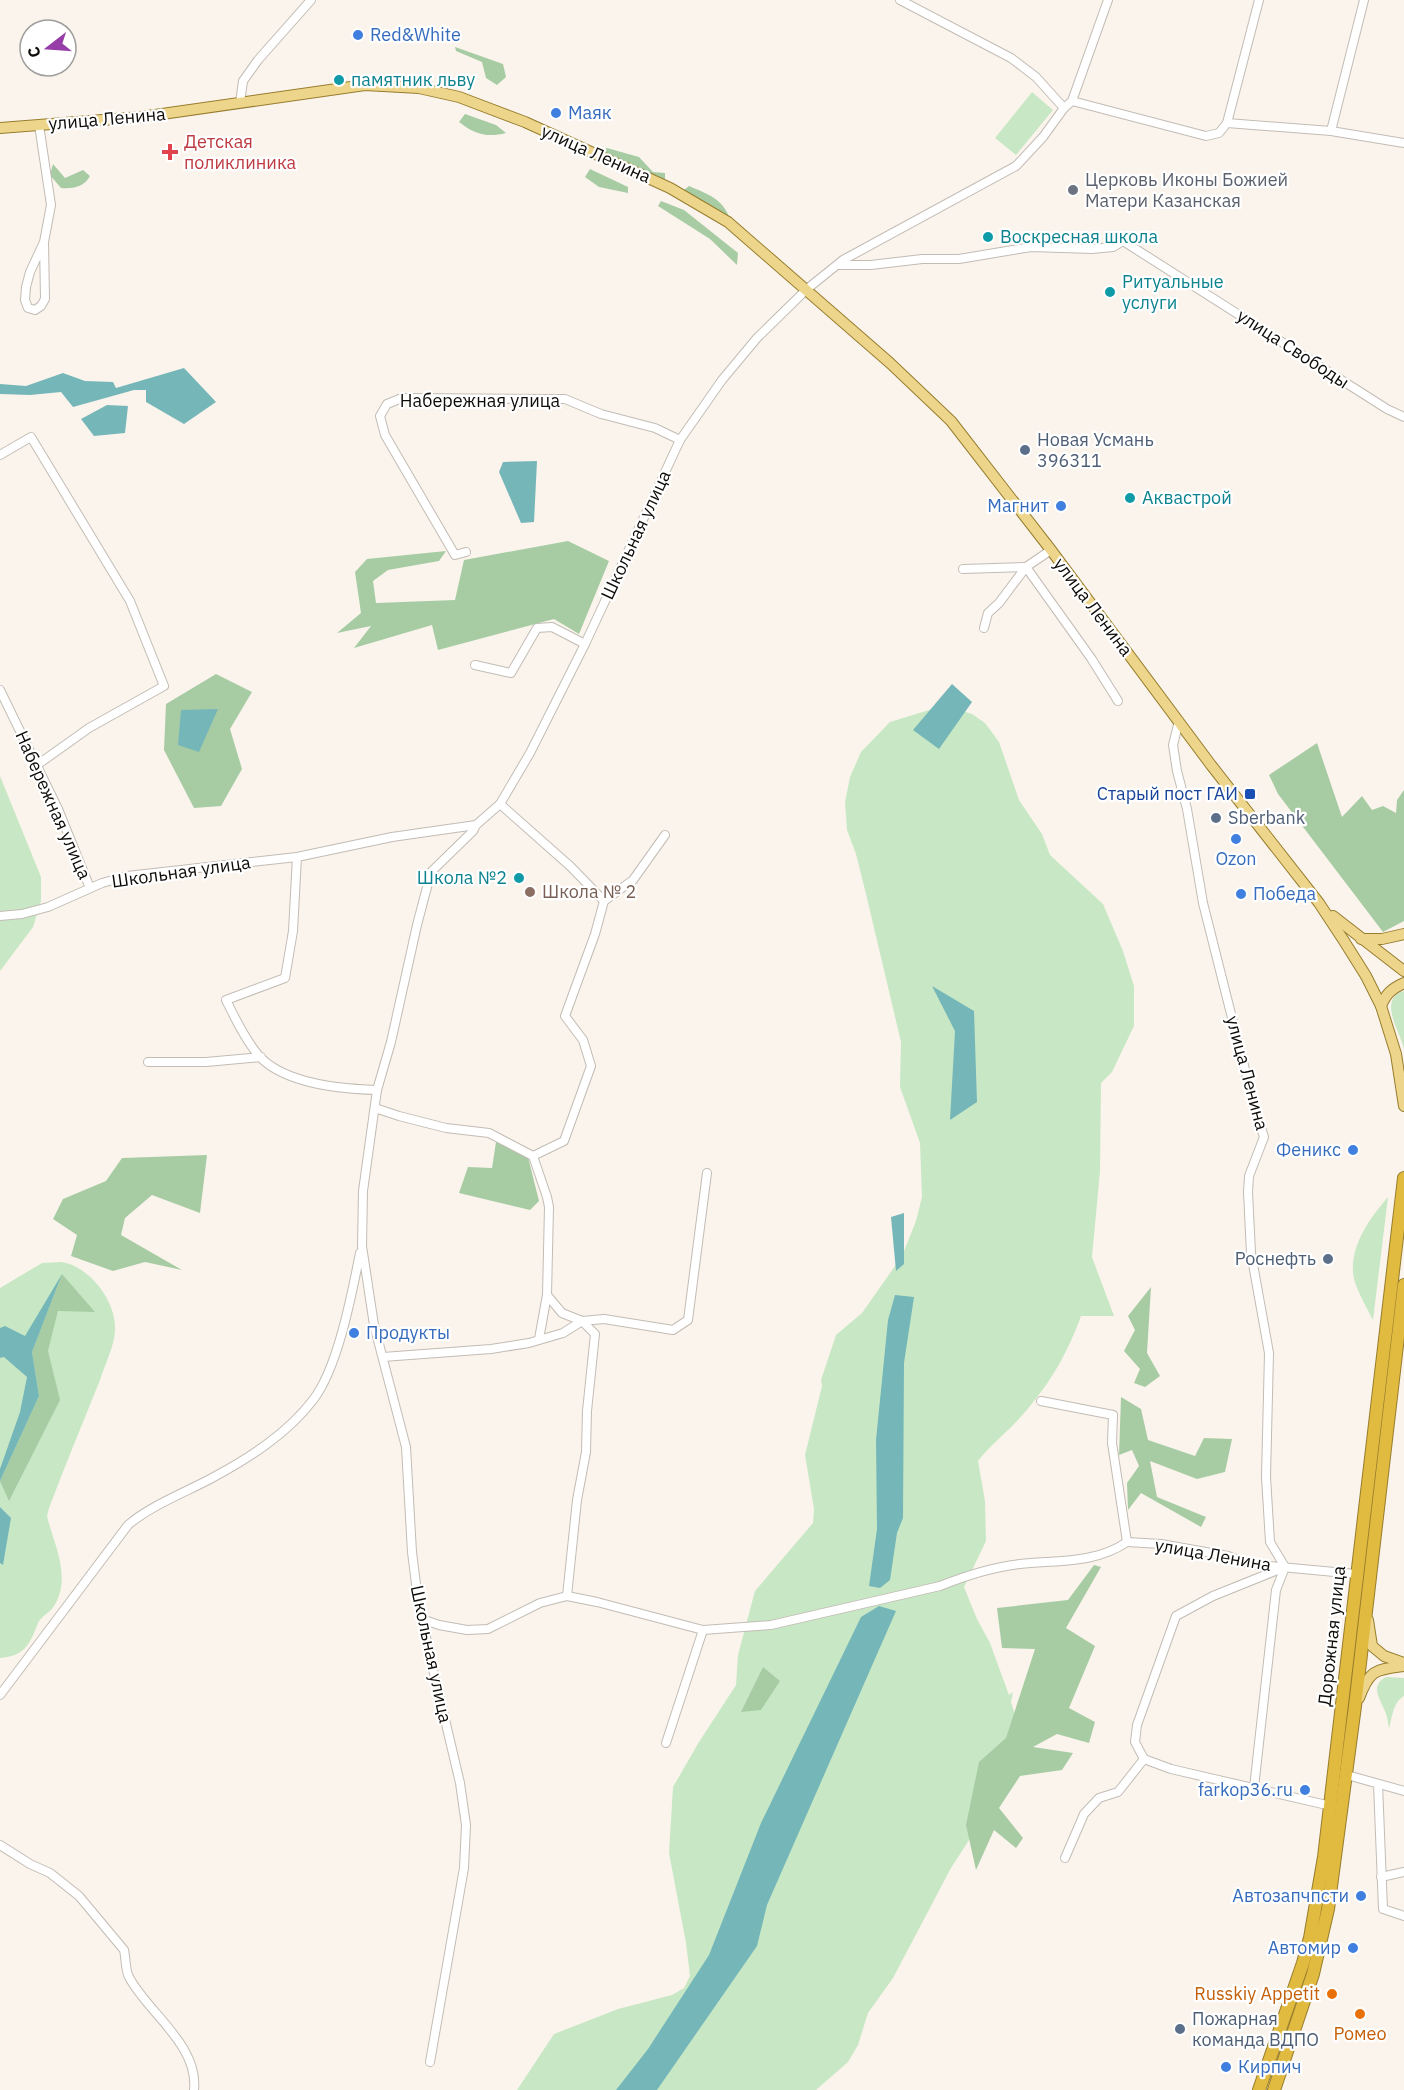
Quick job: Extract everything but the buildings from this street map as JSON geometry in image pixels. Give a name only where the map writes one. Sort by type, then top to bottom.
[{"type":"highway","name":"Дорожная улица","points":[[1259,2090],[1310,1938],[1331,1806],[1356,1574],[1404,1178]]},
{"type":"highway","name":"Дорожная улица","points":[[1274,2090],[1318,1952],[1329,1897],[1347,1775],[1404,1286]]},
{"type":"main road","name":"улица Ленина","points":[[0,128],[141,117],[365,85],[419,88],[459,97],[525,122],[670,188],[728,222],[890,363],[951,421],[1319,903]]},
{"type":"main road","points":[[1319,903],[1361,939],[1404,971]]},
{"type":"main road","points":[[1319,903],[1366,976],[1381,1006],[1396,1054],[1404,1106]]},
{"type":"main road","points":[[1361,939],[1382,939],[1404,933]]},
{"type":"main road","points":[[1381,1006],[1385,995],[1404,983]]},
{"type":"main road","points":[[1367,1604],[1368,1631],[1372,1646],[1384,1656],[1404,1664]]},
{"type":"main road","points":[[1355,1706],[1367,1679],[1375,1671],[1404,1664]]},
{"type":"street","points":[[240,103],[243,81],[258,60],[311,0]]},
{"type":"street","points":[[900,0],[1011,58],[1036,78],[1064,108]]},
{"type":"street","points":[[807,289],[838,265],[1016,166],[1072,101],[1108,0]]},
{"type":"street","points":[[1072,101],[1206,136],[1219,133],[1227,123],[1258,0]]},
{"type":"street","points":[[1331,131],[1364,0]]},
{"type":"street","points":[[1227,123],[1331,131],[1404,143]]},
{"type":"street","points":[[39,125],[51,205],[44,242],[45,299],[35,310],[28,308],[25,300],[26,287],[30,272],[44,242]]},
{"type":"street","name":"улица Свободы","points":[[838,265],[871,266],[922,259],[959,258],[1030,247],[1092,249],[1113,247],[1123,241],[1387,409],[1404,417]]},
{"type":"street","name":"Школьная улица","points":[[430,2062],[464,1868],[466,1825],[460,1783],[422,1619],[412,1552],[406,1447],[374,1325],[362,1246],[363,1191],[377,1090],[391,1042],[412,944],[431,872],[473,831],[476,825],[500,804],[530,753],[585,644],[680,440],[722,380],[757,339],[807,289]]},
{"type":"street","name":"Набережная улица","points":[[466,552],[455,555],[385,435],[380,416],[387,404],[402,398],[565,399],[601,414],[655,428],[680,440]]},
{"type":"street","points":[[0,455],[31,437],[130,602],[164,686],[89,728],[37,765]]},
{"type":"street","name":"улица Ленина","points":[[1051,550],[1026,567],[1091,658],[1118,701]]},
{"type":"street","points":[[963,568],[1026,567]]},
{"type":"street","points":[[984,628],[988,613],[999,603],[1026,567]]},
{"type":"street","points":[[475,665],[511,673],[537,628],[552,627],[585,644]]},
{"type":"street","name":"Набережная улица","points":[[0,690],[58,809],[90,888]]},
{"type":"street","name":"улица Ленина","points":[[1179,722],[1173,745],[1187,809],[1203,903],[1264,1137],[1249,1176],[1248,1192],[1251,1252],[1269,1353],[1266,1477],[1270,1542],[1285,1567]]},
{"type":"street","points":[[500,804],[570,866],[604,901]]},
{"type":"street","name":"Школьная улица","points":[[0,916],[22,914],[48,907],[90,888],[127,876],[297,857],[392,837],[476,825]]},
{"type":"street","points":[[533,1156],[564,1141],[591,1066],[583,1040],[565,1016],[595,934],[604,901],[633,880],[665,835]]},
{"type":"street","points":[[297,857],[293,931],[285,978],[226,1000],[242,1032],[261,1057],[293,1077],[344,1089],[377,1090]]},
{"type":"street","points":[[148,1062],[206,1062],[261,1057]]},
{"type":"street","points":[[375,1108],[446,1128],[489,1133],[533,1156],[549,1207],[547,1294],[539,1340]]},
{"type":"street","points":[[383,1357],[491,1349],[563,1333],[582,1321],[604,1319],[673,1330],[688,1320],[707,1173]]},
{"type":"street","name":"Школьная улица","points":[[0,1695],[129,1525],[142,1513],[251,1455],[277,1436],[314,1399],[324,1382],[336,1348],[351,1298],[362,1246]]},
{"type":"street","points":[[547,1294],[562,1313],[582,1321],[595,1334],[587,1411],[586,1452],[577,1500],[567,1596]]},
{"type":"street","points":[[422,1619],[467,1630],[488,1629],[540,1603],[567,1596],[703,1630],[771,1625],[940,1586],[962,1577],[1019,1564],[1057,1563],[1116,1550],[1127,1542],[1112,1443],[1113,1415],[1041,1401]]},
{"type":"street","name":"улица Ленина","points":[[1127,1542],[1161,1544],[1228,1556],[1248,1564],[1356,1574]]},
{"type":"street","points":[[1254,1788],[1276,1590],[1285,1567]]},
{"type":"street","name":"улица Ленина","points":[[1144,1759],[1135,1742],[1137,1725],[1176,1616],[1213,1596],[1285,1567]]},
{"type":"street","points":[[666,1743],[703,1630]]},
{"type":"street","points":[[1065,1858],[1084,1814],[1099,1798],[1118,1792],[1144,1759],[1171,1769],[1331,1806]]},
{"type":"street","points":[[1347,1775],[1404,1791]]},
{"type":"street","points":[[1378,1784],[1383,1909],[1404,1916]]},
{"type":"street","points":[[0,1845],[50,1873],[79,1896],[124,1950],[128,1976],[175,2035],[189,2060],[194,2090]]},
{"type":"street","points":[[1381,1877],[1404,1872]]},
{"type":"green space","points":[[455,47],[503,64],[506,77],[497,85],[486,78],[482,62],[456,51]]},
{"type":"green space","points":[[1032,92],[1053,110],[1016,155],[995,138]]},
{"type":"green space","points":[[465,114],[496,125],[506,133],[487,135],[475,132],[459,122]]},
{"type":"green space","points":[[607,148],[639,157],[653,172],[665,173],[665,179],[662,181],[601,152]]},
{"type":"green space","points":[[53,164],[65,178],[83,170],[90,176],[85,183],[78,186],[61,188],[50,175]]},
{"type":"green space","points":[[590,169],[628,187],[628,193],[599,187],[585,177]]},
{"type":"green space","points":[[689,186],[719,202],[730,219],[688,195],[684,190]]},
{"type":"green space","points":[[661,201],[684,210],[738,253],[737,265],[710,239],[658,206]]},
{"type":"green space","points":[[568,541],[609,561],[579,634],[554,619],[438,650],[432,625],[354,648],[371,626],[337,633],[361,613],[355,572],[367,559],[446,551],[439,561],[388,570],[373,581],[376,603],[455,600],[464,560]]},
{"type":"green space","points":[[216,674],[252,692],[230,729],[242,769],[221,806],[194,808],[164,750],[166,704]]},
{"type":"green space","points":[[939,707],[953,708],[972,714],[985,723],[999,742],[1019,800],[1042,834],[1050,855],[1103,904],[1123,951],[1134,986],[1134,1026],[1112,1072],[1101,1083],[1100,1171],[1092,1257],[1114,1316],[1081,1316],[1064,1355],[1044,1388],[1020,1418],[978,1461],[985,1501],[986,1541],[964,1587],[990,1643],[1009,1695],[1013,1692],[1011,1702],[1016,1718],[984,1808],[969,1840],[951,1868],[893,1978],[868,2013],[858,2045],[848,2062],[816,2090],[517,2090],[554,2034],[618,2009],[672,1995],[684,1988],[690,1976],[669,1853],[673,1787],[736,1685],[738,1655],[755,1591],[813,1523],[814,1509],[805,1455],[822,1386],[821,1380],[836,1335],[862,1313],[902,1256],[916,1221],[922,1197],[920,1143],[900,1087],[901,1042],[856,854],[847,830],[845,802],[850,777],[861,752],[890,722]]},
{"type":"green space","points":[[1317,743],[1342,817],[1362,796],[1372,810],[1383,806],[1396,813],[1397,800],[1404,790],[1404,921],[1383,932],[1278,794],[1269,775]]},
{"type":"green space","points":[[0,776],[41,877],[41,901],[33,927],[0,971]]},
{"type":"green space","points":[[1404,991],[1404,1049],[1391,1008],[1396,995]]},
{"type":"green space","points":[[496,1142],[528,1157],[539,1201],[530,1210],[459,1193],[468,1167],[492,1168]]},
{"type":"green space","points":[[207,1155],[200,1213],[152,1195],[125,1218],[121,1235],[182,1270],[145,1262],[113,1271],[71,1256],[77,1235],[53,1219],[63,1199],[106,1181],[122,1158]]},
{"type":"green space","points":[[1388,1197],[1373,1320],[1356,1284],[1353,1262],[1363,1232]]},
{"type":"green space","points":[[60,1262],[80,1269],[98,1285],[114,1316],[115,1333],[100,1380],[47,1516],[62,1572],[59,1595],[52,1608],[39,1621],[25,1648],[15,1655],[0,1658],[0,1288],[42,1263]]},
{"type":"green space","points":[[62,1274],[95,1312],[58,1311],[48,1351],[60,1400],[9,1501],[0,1481],[39,1396],[32,1352]]},
{"type":"green space","points":[[1151,1287],[1147,1353],[1160,1376],[1145,1387],[1134,1383],[1140,1369],[1124,1351],[1135,1330],[1128,1316]]},
{"type":"green space","points":[[1121,1397],[1141,1409],[1148,1440],[1195,1456],[1204,1438],[1232,1439],[1225,1472],[1197,1479],[1150,1461],[1157,1497],[1206,1517],[1201,1527],[1141,1493],[1128,1510],[1127,1483],[1139,1466],[1132,1450],[1119,1455]]},
{"type":"green space","points":[[1094,1565],[1101,1567],[1066,1628],[1095,1646],[1069,1708],[1095,1722],[1089,1743],[1057,1734],[1033,1747],[1073,1753],[1062,1770],[1020,1776],[999,1808],[1023,1838],[1016,1848],[994,1830],[976,1870],[966,1825],[979,1762],[1006,1738],[1035,1649],[1002,1648],[997,1608],[1068,1600]]},
{"type":"green space","points":[[763,1667],[780,1681],[761,1710],[741,1712]]},
{"type":"green space","points":[[1386,1677],[1404,1678],[1404,1696],[1395,1706],[1389,1729],[1387,1716],[1377,1689]]},
{"type":"water","points":[[184,368],[216,402],[184,424],[146,402],[146,390],[134,390],[73,407],[61,392],[30,395],[0,394],[0,384],[26,386],[63,373],[85,381],[113,382],[116,388]]},
{"type":"water","points":[[107,405],[128,406],[125,433],[94,436],[81,419]]},
{"type":"water","points":[[537,461],[534,522],[521,523],[499,472],[503,462]]},
{"type":"water","points":[[952,684],[972,702],[939,749],[913,730]]},
{"type":"water","points":[[218,709],[199,752],[178,745],[181,710]]},
{"type":"water","points":[[932,986],[974,1011],[977,1102],[950,1120],[955,1031]]},
{"type":"water","points":[[904,1213],[904,1264],[896,1271],[891,1217]]},
{"type":"water","points":[[62,1274],[32,1352],[39,1396],[0,1481],[0,1469],[20,1412],[27,1377],[4,1357],[0,1358],[0,1328],[5,1326],[25,1336]]},
{"type":"water","points":[[895,1295],[914,1297],[904,1363],[903,1518],[897,1533],[890,1580],[880,1588],[869,1586],[877,1529],[876,1440],[888,1320]]},
{"type":"water","points":[[0,1507],[11,1518],[3,1565],[0,1563]]},
{"type":"water","points":[[879,1606],[896,1611],[767,1905],[757,1946],[657,2090],[616,2090],[648,2049],[709,1955],[761,1823],[861,1617]]},
{"type":"place","name":"Red&White","points":[[358,35]]},
{"type":"place","name":"памятник льву","points":[[339,80]]},
{"type":"place","name":"Маяк","points":[[556,113]]},
{"type":"place","name":"Детская поликлиника","points":[[170,152]]},
{"type":"place","name":"Церковь Иконы Божией Матери Казанская","points":[[1073,190]]},
{"type":"place","name":"Воскресная школа","points":[[988,237]]},
{"type":"place","name":"Ритуальные услуги","points":[[1110,292]]},
{"type":"place","name":"Новая Усмань 396311","points":[[1025,450]]},
{"type":"place","name":"Аквастрой","points":[[1130,498]]},
{"type":"place","name":"Магнит","points":[[1061,506]]},
{"type":"place","name":"Старый пост ГАИ","points":[[1250,794]]},
{"type":"place","name":"Sberbank","points":[[1216,818]]},
{"type":"place","name":"Ozon","points":[[1236,839]]},
{"type":"place","name":"Школа №2","points":[[519,878]]},
{"type":"place","name":"Школа № 2","points":[[530,892]]},
{"type":"place","name":"Победа","points":[[1241,894]]},
{"type":"place","name":"Феникс","points":[[1353,1150]]},
{"type":"place","name":"Роснефть","points":[[1328,1259]]},
{"type":"place","name":"Продукты","points":[[354,1333]]},
{"type":"place","name":"farkop36.ru","points":[[1305,1790]]},
{"type":"place","name":"Автозапчпсти","points":[[1361,1896]]},
{"type":"place","name":"Автомир","points":[[1353,1948]]},
{"type":"place","name":"Russkiy Appetit","points":[[1332,1994]]},
{"type":"place","name":"Ромео","points":[[1360,2014]]},
{"type":"place","name":"Пожарная команда ВДПО","points":[[1180,2029]]},
{"type":"place","name":"Кирпич","points":[[1226,2067]]}]
